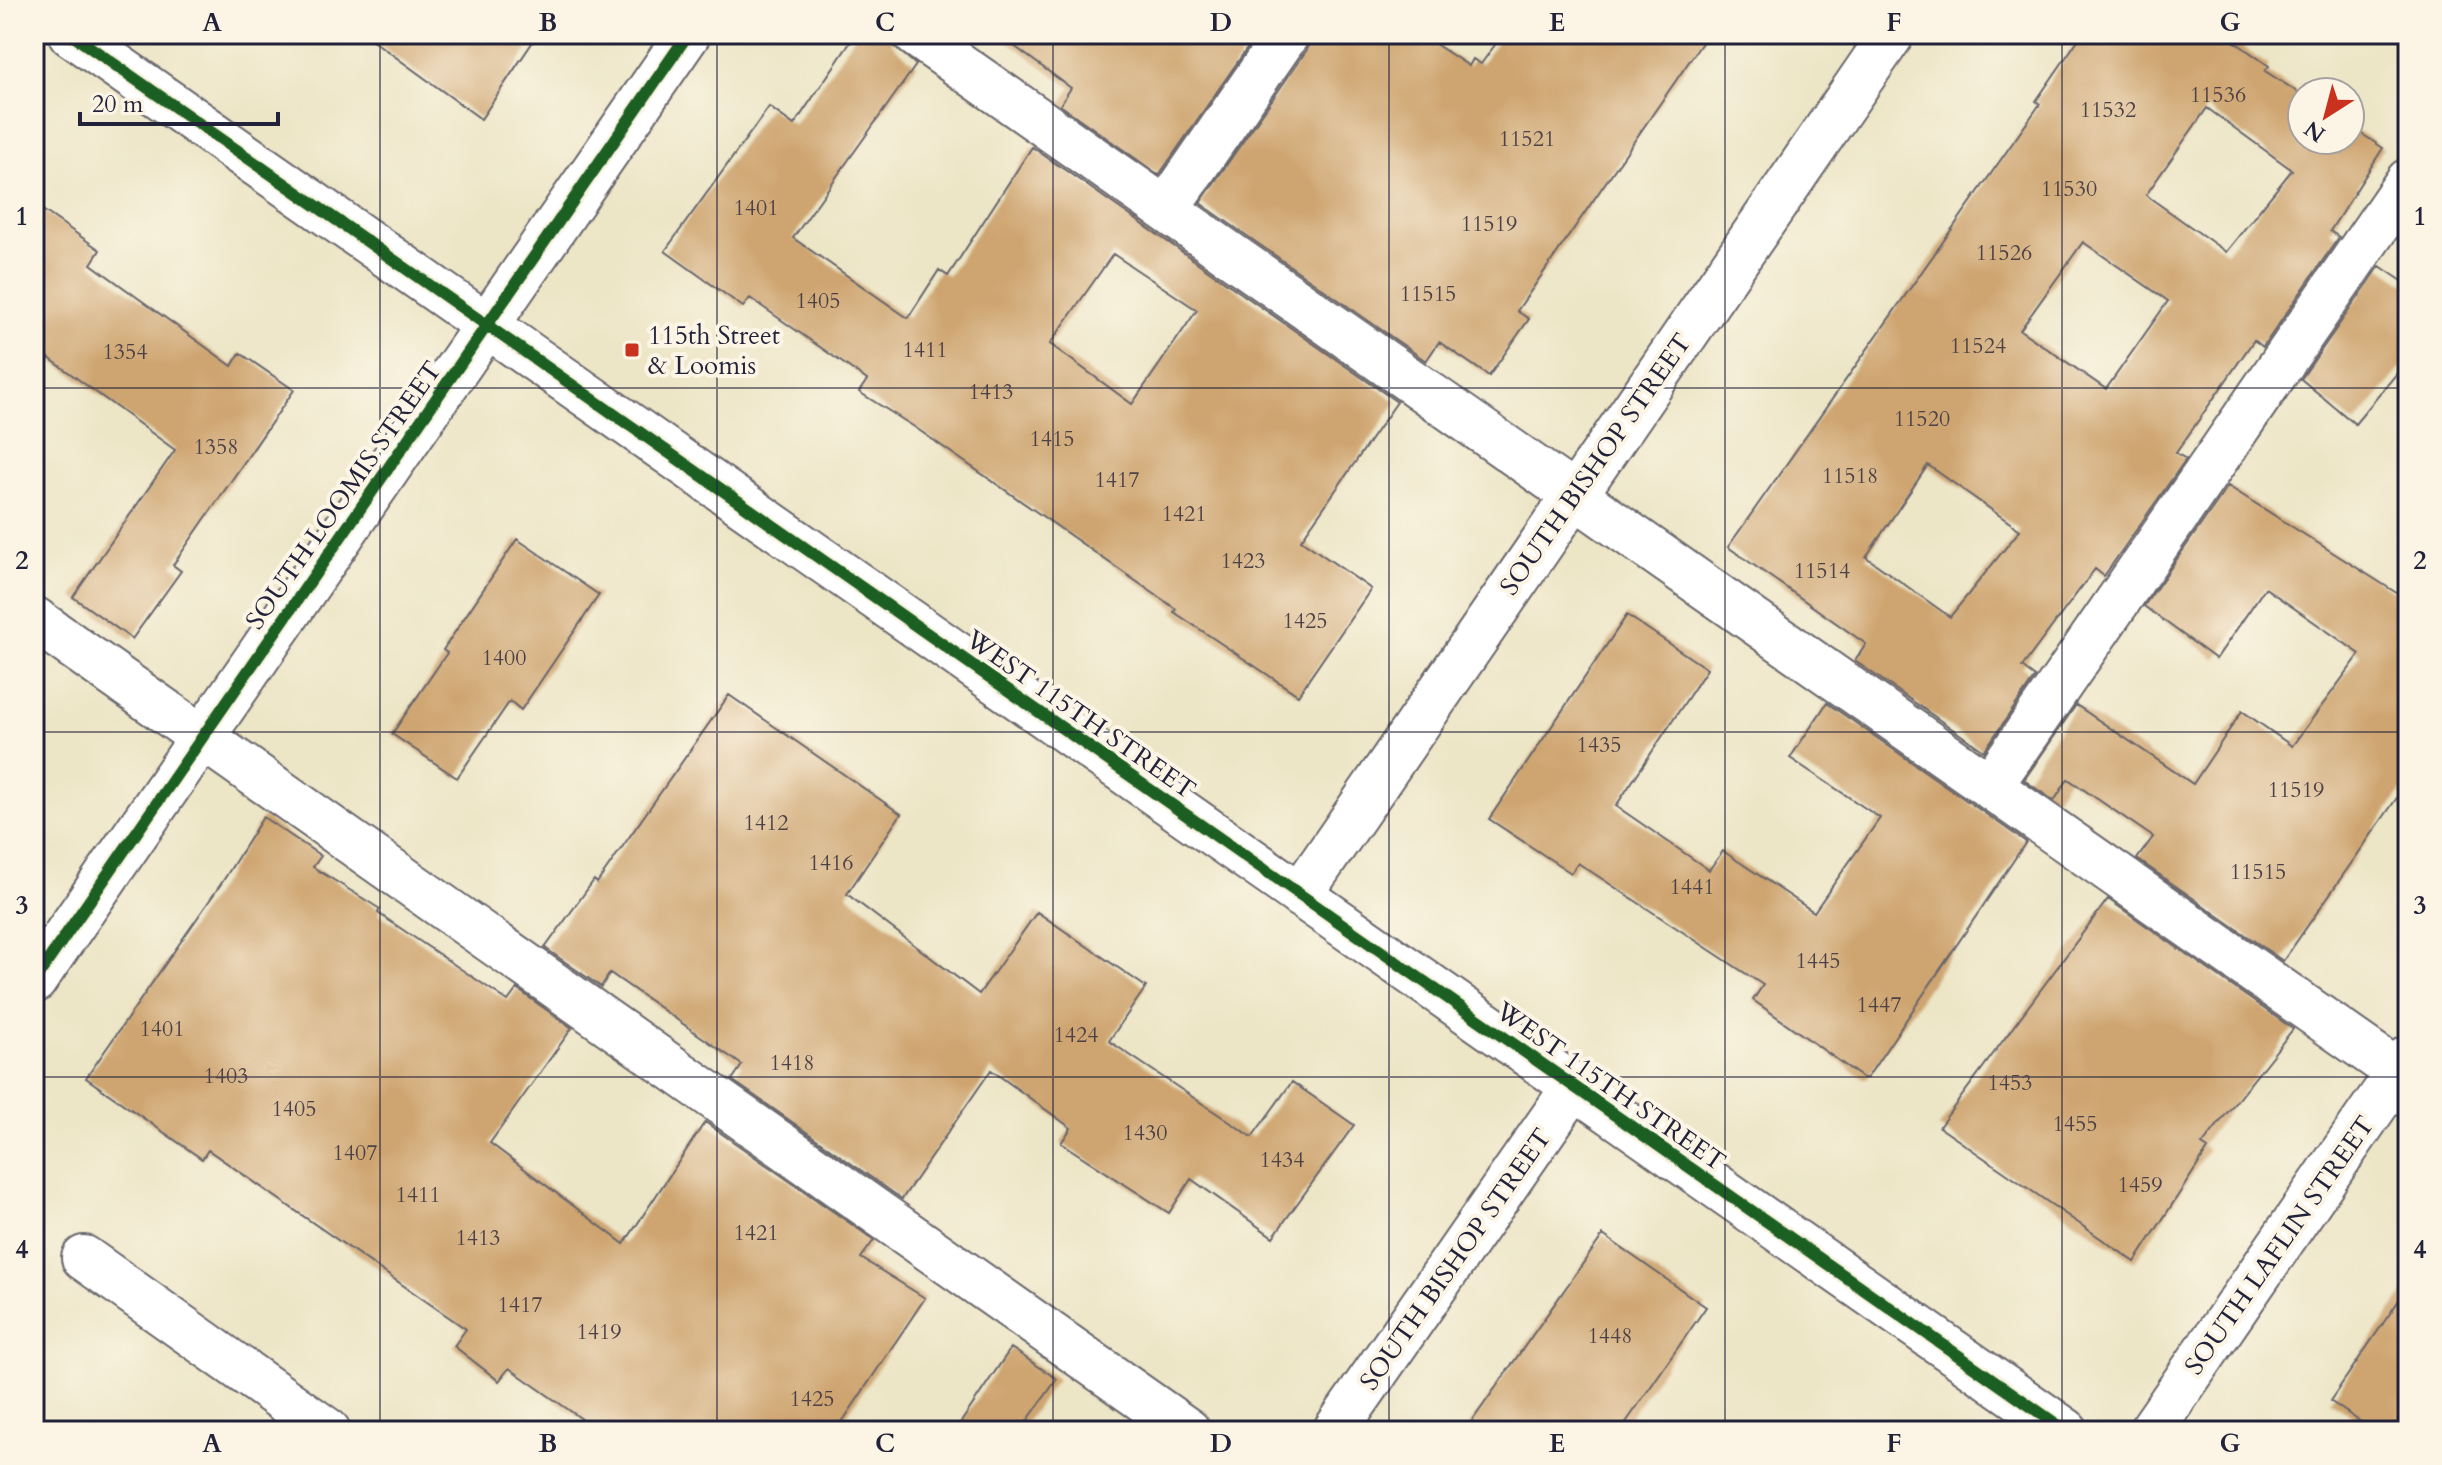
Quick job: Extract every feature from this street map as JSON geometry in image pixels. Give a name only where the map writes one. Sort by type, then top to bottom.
[{"type":"street","name":"WEST 115TH STREET","points":[[71,34],[2066,1431]]},
{"type":"street","name":"SOUTH LOOMIS STREET","points":[[34,981],[688,34]]},
{"type":"street","points":[[915,34],[1990,786],[2405,1070]]},
{"type":"street","points":[[1166,209],[1287,34]]},
{"type":"street","name":"SOUTH BISHOP STREET","points":[[1300,895],[1892,34]]},
{"type":"street","points":[[1990,786],[2408,181]]},
{"type":"street","points":[[34,619],[1188,1431]]},
{"type":"street","name":"SOUTH LAFLIN STREET","points":[[2151,1431],[2405,1070]]},
{"type":"street","name":"SOUTH BISHOP STREET","points":[[1335,1431],[1574,1087]]},
{"type":"street","points":[[84,1258],[328,1431]]},
{"type":"building","points":[[364,34],[538,34],[481,119]]},
{"type":"building","points":[[856,34],[890,34],[893,45],[916,65],[793,238],[908,318],[939,270],[948,276],[1032,147],[1397,402],[1301,540],[1371,589],[1298,695],[1174,612],[1176,609],[913,426],[859,392],[867,380],[750,298],[743,307],[665,251],[769,107],[794,125]],"holes":[[[1113,254],[1197,310],[1132,404],[1050,344]]]},
{"type":"building","points":[[998,34],[1257,34],[1159,175],[1060,105],[1071,88]]},
{"type":"building","points":[[1312,34],[1420,34],[1469,66],[1473,59],[1481,64],[1503,34],[1708,34],[1517,311],[1529,319],[1489,376],[1439,342],[1426,361],[1200,203],[1308,48]]},
{"type":"building","points":[[2082,34],[2224,34],[2269,66],[2265,71],[2286,85],[2286,156],[2366,156],[2366,137],[2383,148],[2330,231],[2339,237],[2263,347],[2254,340],[2176,453],[2186,459],[2104,576],[2095,569],[2022,667],[2035,677],[1984,751],[1855,661],[1866,644],[1728,547],[2040,104],[2036,101]],"holes":[[[2207,108],[2292,170],[2226,252],[2146,195]],[[2083,242],[2168,301],[2106,389],[2020,330]],[[1928,465],[2020,530],[1950,617],[1866,557]]]},
{"type":"building","points":[[34,204],[100,250],[91,264],[232,366],[240,353],[294,390],[173,565],[181,571],[132,639],[73,597],[175,450],[34,347]]},
{"type":"building","points":[[2380,266],[2408,285],[2408,360],[2355,424],[2301,379]]},
{"type":"building","points":[[2228,486],[2403,597],[2408,590],[2408,782],[2283,961],[2137,859],[2153,837],[2068,779],[2054,801],[2024,780],[2076,705],[2193,784],[2242,711],[2292,746],[2360,654],[2265,588],[2216,659],[2144,606]]},
{"type":"building","points":[[517,539],[599,595],[521,710],[510,701],[457,778],[392,734],[447,653],[443,650]]},
{"type":"building","points":[[1627,615],[1707,669],[1616,806],[1709,870],[1723,851],[1814,912],[1880,818],[1790,758],[1827,703],[2026,842],[1867,1078],[1753,1000],[1763,985],[1578,863],[1571,873],[1489,819]]},
{"type":"building","points":[[729,695],[901,814],[847,894],[979,994],[1037,912],[1146,987],[1109,1041],[1252,1137],[1292,1082],[1354,1125],[1273,1237],[1191,1179],[1169,1213],[1061,1143],[1071,1128],[991,1070],[902,1199],[732,1080],[742,1065],[610,973],[601,987],[545,948],[594,880],[597,883]]},
{"type":"building","points":[[263,817],[321,856],[313,867],[380,909],[378,913],[508,1001],[517,989],[572,1028],[490,1143],[624,1244],[705,1122],[874,1240],[861,1258],[925,1298],[836,1431],[599,1431],[509,1368],[499,1381],[454,1346],[466,1329],[208,1150],[202,1159],[86,1078],[223,881]]},
{"type":"building","points":[[2108,899],[2293,1029],[2202,1145],[2208,1149],[2135,1262],[1939,1127]]},
{"type":"building","points":[[1603,1235],[1706,1307],[1620,1431],[1465,1431]]},
{"type":"building","points":[[2408,1287],[2408,1431],[2374,1431],[2330,1401]]},
{"type":"building","points":[[1011,1348],[1057,1379],[1020,1431],[955,1431]]},
{"type":"cycle path","points":[[71,34],[2066,1431]]},
{"type":"cycle path","points":[[34,981],[688,34]]},
{"type":"place","name":"115th Street & Loomis","points":[[632,350]]}]
